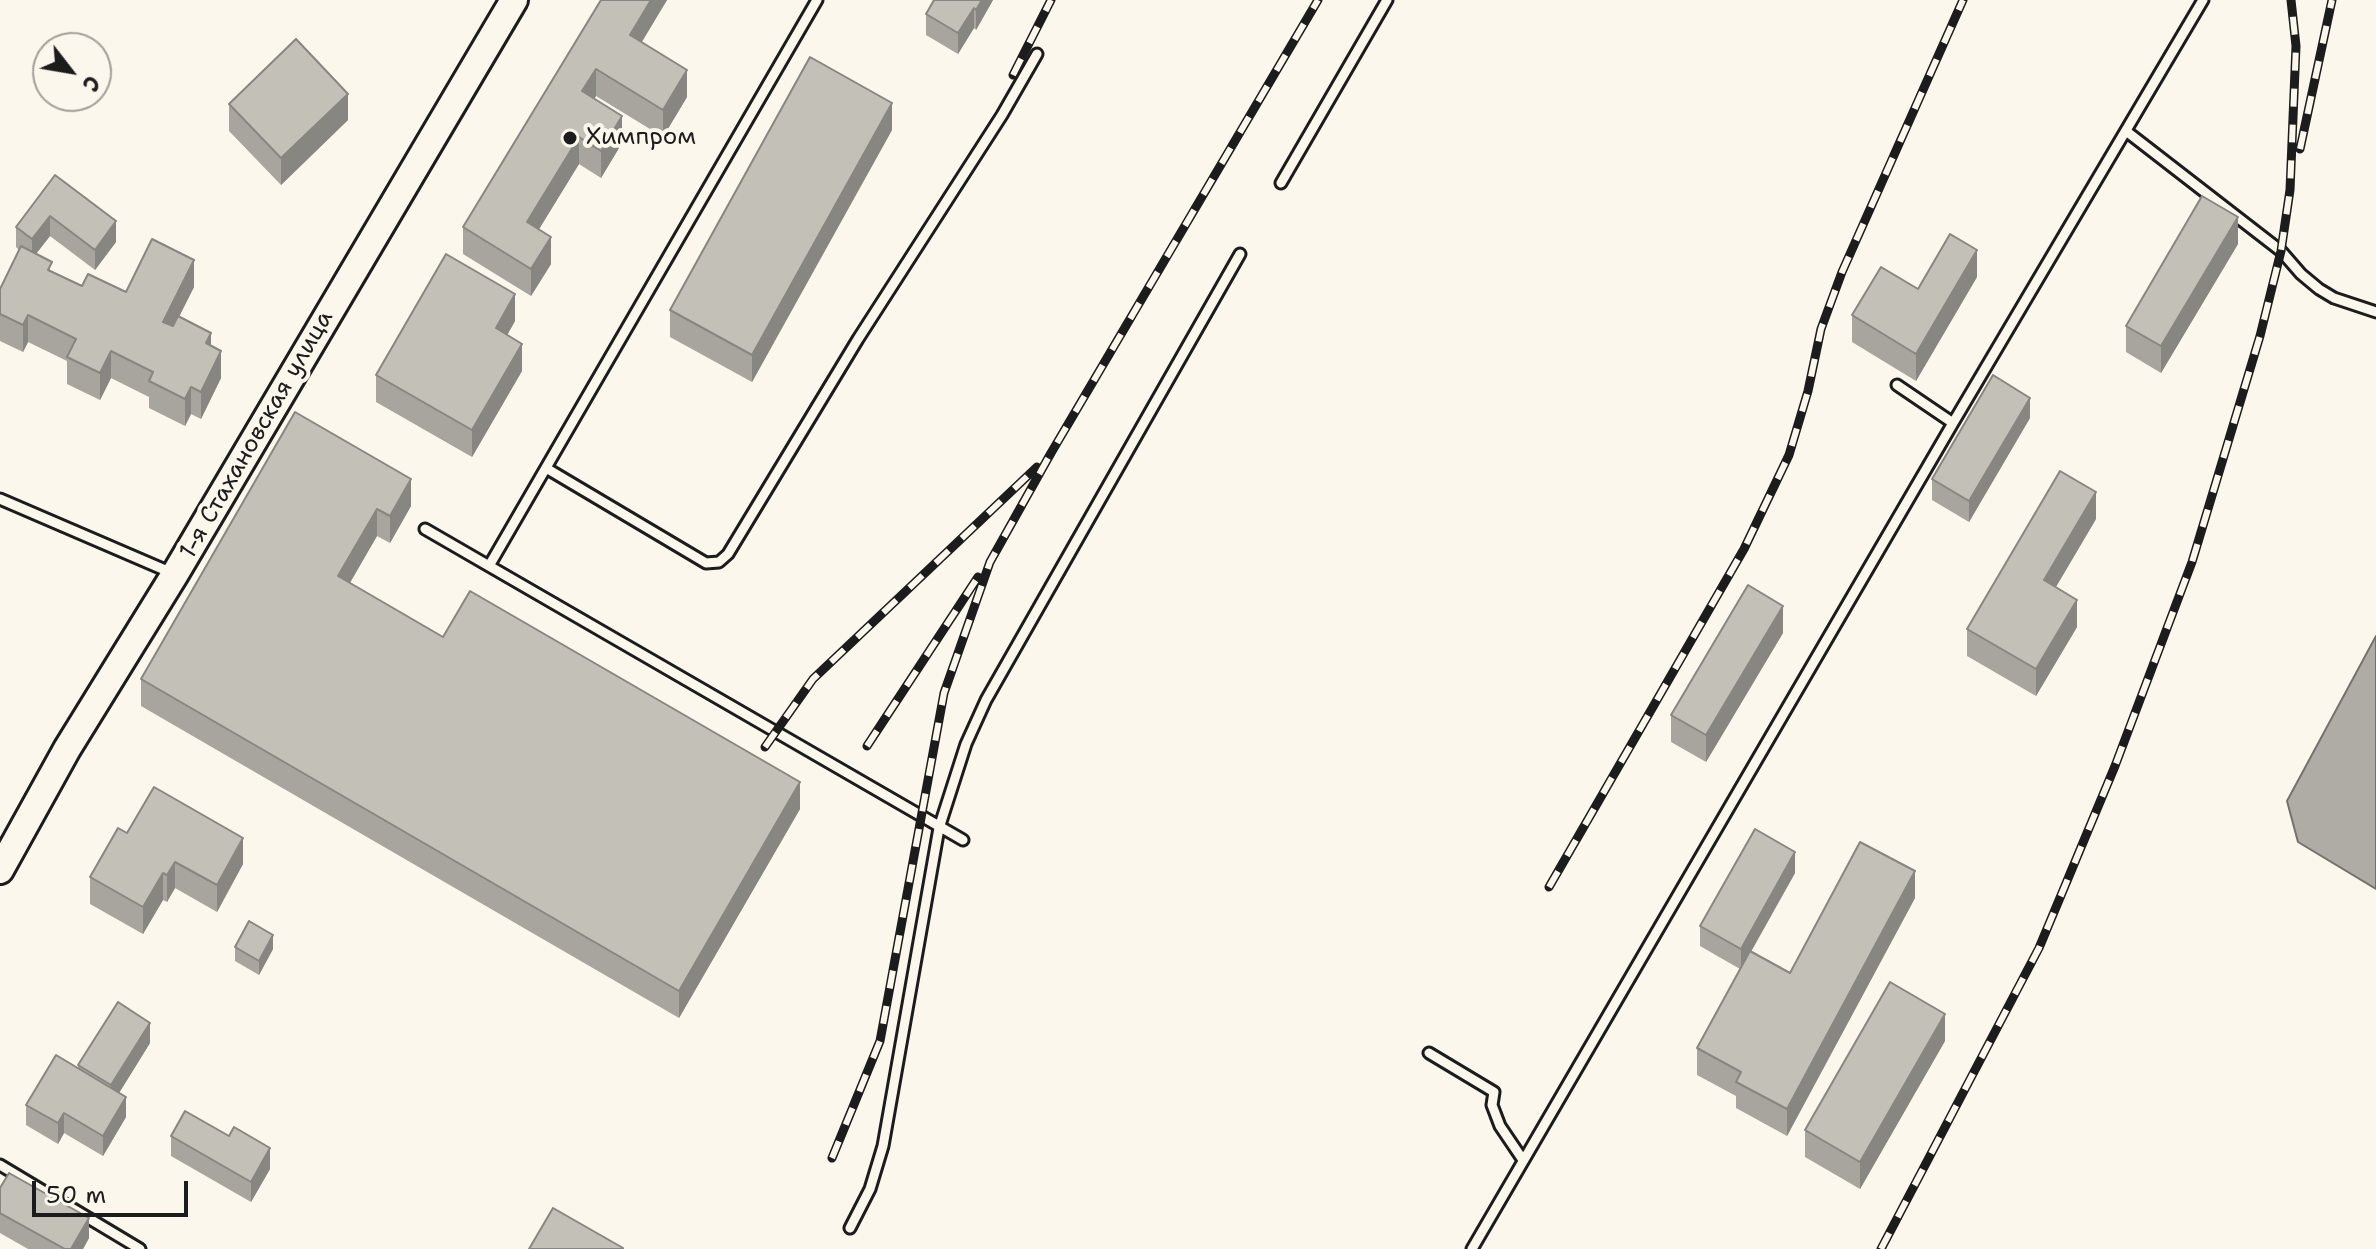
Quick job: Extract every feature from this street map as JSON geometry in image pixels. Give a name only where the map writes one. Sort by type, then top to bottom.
[{"type":"main road","name":"1-я Стахановская улица","points":[[0,870],[67,749],[175,574],[514,0]]},
{"type":"lane","points":[[489,566],[817,0]]},
{"type":"lane","points":[[1281,183],[1387,0]]},
{"type":"lane","points":[[1472,1249],[2203,0]]},
{"type":"lane","points":[[546,468],[706,563],[719,562],[728,554],[858,339],[1002,115],[1037,54]]},
{"type":"lane","points":[[2126,131],[2281,251],[2319,289],[2334,298],[2376,312]]},
{"type":"lane","points":[[850,1228],[870,1189],[883,1146],[939,828],[961,758],[986,700],[1240,254]]},
{"type":"lane","points":[[1897,385],[1953,423]]},
{"type":"lane","points":[[0,499],[175,574]]},
{"type":"lane","points":[[425,529],[963,840]]},
{"type":"lane","points":[[1429,1053],[1494,1092],[1492,1105],[1500,1126],[1523,1160]]},
{"type":"lane","points":[[0,1165],[140,1249]]},
{"type":"shaded area","points":[[2376,636],[2376,889],[2298,842],[2287,801]]},
{"type":"building","points":[[601,0],[651,0],[630,35],[687,70],[663,110],[596,69],[582,91],[622,116],[601,151],[579,137],[527,222],[551,237],[531,269],[463,227]]},
{"type":"building","points":[[934,0],[982,0],[958,33],[926,14]]},
{"type":"building","points":[[296,39],[348,94],[281,158],[229,104]]},
{"type":"building","points":[[810,57],[892,103],[752,355],[670,310]]},
{"type":"building","points":[[55,175],[116,221],[95,250],[50,216],[32,239],[16,227]]},
{"type":"building","points":[[2202,196],[2238,217],[2161,346],[2126,326]]},
{"type":"building","points":[[1950,234],[1977,250],[1916,354],[1852,315],[1881,267],[1918,289]]},
{"type":"building","points":[[152,239],[194,260],[163,322],[173,326],[178,316],[211,333],[206,343],[221,351],[201,392],[191,387],[185,399],[149,381],[153,372],[111,351],[100,373],[67,357],[76,339],[28,315],[23,325],[0,314],[0,289],[21,246],[52,262],[48,270],[82,286],[88,274],[126,292]]},
{"type":"building","points":[[446,254],[515,294],[496,328],[522,344],[472,430],[376,375]]},
{"type":"building","points":[[1993,375],[2030,398],[1969,501],[1932,479]]},
{"type":"building","points":[[295,412],[411,479],[390,516],[377,509],[338,576],[443,637],[470,591],[800,782],[679,991],[141,679]]},
{"type":"building","points":[[2060,471],[2096,492],[2044,580],[2077,600],[2036,669],[1967,629]]},
{"type":"building","points":[[1748,585],[1783,606],[1706,735],[1671,715]]},
{"type":"building","points":[[154,787],[243,838],[217,885],[175,862],[167,875],[163,873],[143,907],[90,877],[118,828],[127,833]]},
{"type":"building","points":[[1755,829],[1795,852],[1741,949],[1700,926]]},
{"type":"building","points":[[1860,842],[1915,871],[1787,1109],[1736,1082],[1741,1072],[1697,1048],[1750,951],[1790,973]]},
{"type":"building","points":[[249,921],[273,935],[259,961],[235,947]]},
{"type":"building","points":[[1890,982],[1945,1014],[1860,1162],[1805,1130]]},
{"type":"building","points":[[118,1002],[150,1023],[111,1085],[78,1065]]},
{"type":"building","points":[[56,1055],[126,1097],[103,1136],[64,1113],[58,1123],[26,1105]]},
{"type":"building","points":[[185,1111],[229,1136],[234,1127],[270,1148],[251,1182],[171,1136]]},
{"type":"building","points":[[9,1173],[89,1218],[71,1249],[65,1249],[0,1213],[0,1188]]},
{"type":"building","points":[[553,1208],[623,1248],[623,1249],[529,1249]]},
{"type":"railway","points":[[1013,75],[1051,0]]},
{"type":"railway","points":[[832,1158],[880,1041],[944,693],[990,562],[1318,0]]},
{"type":"railway","points":[[1549,887],[1744,549],[1789,455],[1808,391],[1821,329],[1842,272],[1963,0]]},
{"type":"railway","points":[[1881,1249],[2039,948],[2115,766],[2192,562],[2260,336],[2281,251],[2290,190],[2296,46],[2291,0]]},
{"type":"railway","points":[[2300,149],[2332,0]]},
{"type":"railway","points":[[765,747],[813,679],[1037,467]]},
{"type":"railway","points":[[867,746],[978,577]]},
{"type":"place","name":"Химпром","points":[[570,138]]}]
